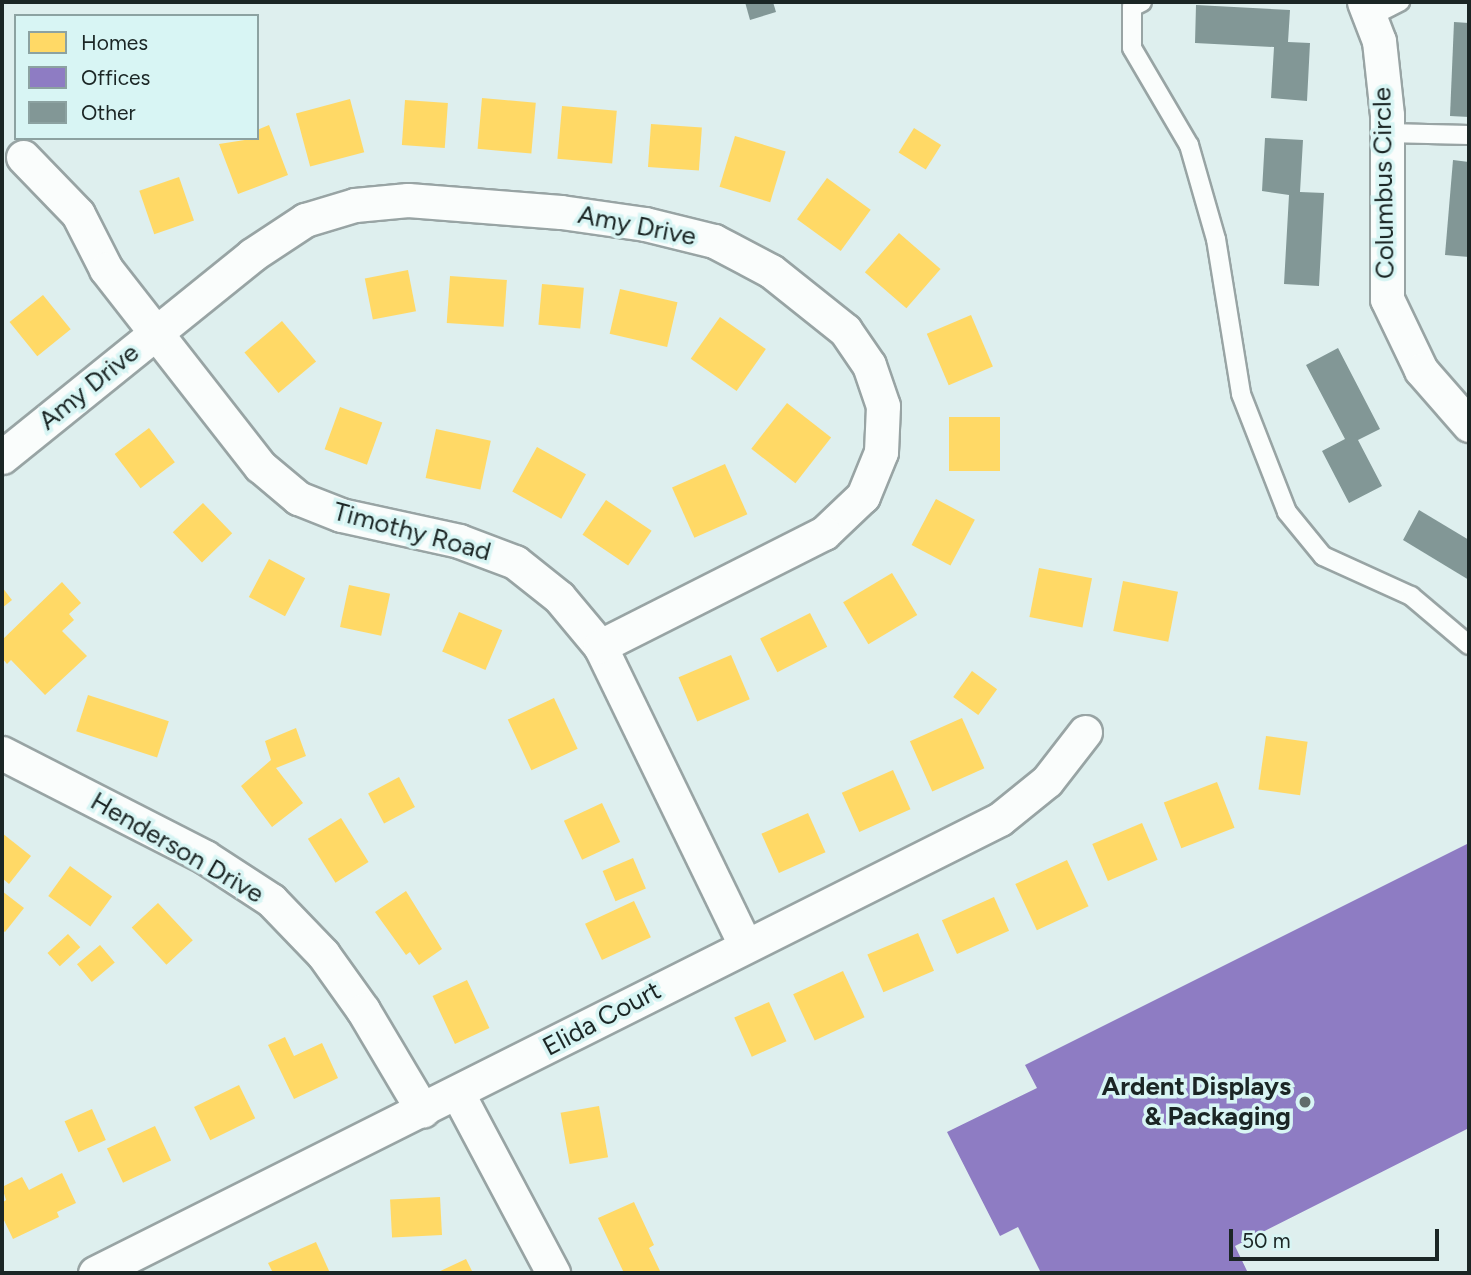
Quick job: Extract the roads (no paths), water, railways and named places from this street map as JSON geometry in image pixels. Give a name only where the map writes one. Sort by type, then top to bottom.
[{"type":"street","name":"Columbus Circle","points":[[1367,9],[1379,41],[1387,133],[1387,299],[1421,370],[1469,425]]},
{"type":"street","name":"Timothy Road","points":[[23,157],[78,214],[106,269],[260,466],[298,498],[341,515],[459,541],[515,562],[559,597],[600,646],[745,944]]},
{"type":"street","name":"Amy Drive","points":[[2,457],[252,255],[305,220],[355,205],[408,200],[645,223],[714,241],[771,271],[845,330],[869,365],[883,407],[881,452],[863,496],[824,533],[600,646]]},
{"type":"street","name":"Elida Court","points":[[95,1273],[458,1094],[745,944],[1000,819],[1048,781],[1085,732]]},
{"type":"street","name":"Henderson Drive","points":[[2,752],[205,857],[271,900],[323,954],[363,1010],[423,1111]]},
{"type":"street","points":[[458,1094],[553,1273]]},
{"type":"lane","points":[[1142,2],[1132,7],[1132,48],[1189,145],[1216,239],[1241,394],[1287,512],[1323,556],[1412,596],[1469,645]]},
{"type":"lane","points":[[1367,9],[1399,2]]},
{"type":"lane","points":[[1387,133],[1469,135]]},
{"type":"place","name":"Ardent Displays & Packaging","points":[[1305,1102]]}]
